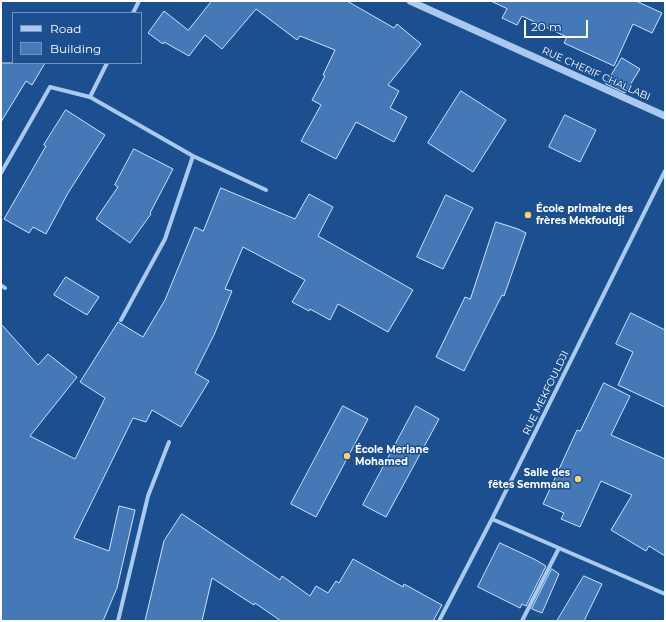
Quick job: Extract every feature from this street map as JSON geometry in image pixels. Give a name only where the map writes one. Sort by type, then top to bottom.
[{"type":"street","points":[[134,12],[139,1]]},
{"type":"street","name":"RUE CHERIF CHALLABI","points":[[410,1],[665,116]]},
{"type":"street","points":[[90,97],[106,64]]},
{"type":"street","points":[[1,173],[50,87],[90,97],[193,156],[266,190]]},
{"type":"street","points":[[121,320],[165,239],[193,156]]},
{"type":"street","name":"RUE MEKFOULDJI","points":[[439,621],[665,171]]},
{"type":"street","points":[[1,285],[5,288]]},
{"type":"street","points":[[118,621],[148,496],[169,442]]},
{"type":"street","points":[[492,518],[665,594]]},
{"type":"street","points":[[522,621],[559,548]]},
{"type":"building","points":[[212,1],[347,1],[394,28],[397,24],[421,44],[388,85],[399,91],[390,108],[407,117],[394,142],[356,122],[336,159],[301,141],[321,105],[312,100],[325,76],[323,75],[335,50],[300,36],[297,40],[256,9],[222,49],[205,35],[189,56],[164,42],[163,44],[148,33],[164,11],[188,30]]},
{"type":"building","points":[[491,1],[636,1],[662,13],[652,33],[633,24],[614,66],[564,43],[567,37],[522,16],[517,25],[502,18],[507,9]]},
{"type":"building","points":[[622,58],[640,69],[625,93],[606,84]]},
{"type":"building","points":[[1,63],[44,64],[32,85],[26,81],[1,122]]},
{"type":"building","points":[[461,91],[506,120],[473,172],[428,143]]},
{"type":"building","points":[[66,110],[105,135],[68,193],[46,234],[33,227],[29,233],[4,219],[46,146],[44,145]]},
{"type":"building","points":[[565,115],[596,130],[580,162],[549,147]]},
{"type":"building","points":[[134,149],[173,169],[150,213],[151,214],[130,243],[96,219],[118,187],[115,185]]},
{"type":"building","points":[[221,188],[295,219],[309,194],[333,207],[318,236],[413,290],[388,332],[338,304],[330,320],[310,309],[309,311],[292,302],[305,280],[243,247],[225,289],[232,291],[214,335],[195,373],[209,381],[181,427],[152,410],[146,422],[133,418],[74,538],[109,551],[119,506],[135,510],[117,588],[103,621],[1,621],[1,324],[38,365],[48,354],[77,377],[30,436],[75,459],[105,398],[80,382],[118,322],[143,337],[165,300],[195,227],[203,231]]},
{"type":"building","points":[[446,195],[473,208],[443,269],[417,257]]},
{"type":"building","points":[[496,222],[526,233],[504,296],[502,295],[464,371],[436,357],[465,297],[470,299]]},
{"type":"building","points":[[66,277],[99,297],[87,315],[54,295]]},
{"type":"building","points":[[631,313],[665,330],[665,407],[618,385],[633,352],[616,344]]},
{"type":"building","points":[[604,383],[630,396],[611,435],[665,459],[665,556],[649,546],[646,551],[611,530],[632,495],[601,481],[580,527],[561,519],[564,513],[543,504],[577,430],[580,431]]},
{"type":"building","points":[[343,406],[368,419],[316,517],[291,504]]},
{"type":"building","points":[[416,406],[439,419],[386,517],[363,505]]},
{"type":"building","points":[[182,514],[280,580],[282,576],[310,596],[316,586],[328,593],[336,581],[339,583],[353,559],[403,587],[404,584],[442,605],[433,621],[281,621],[255,603],[254,605],[212,578],[202,621],[145,621],[164,541]]},
{"type":"building","points":[[500,543],[546,566],[526,606],[522,604],[520,608],[478,587]]},
{"type":"building","points":[[552,569],[559,574],[542,613],[532,609]]},
{"type":"building","points":[[584,576],[602,584],[584,621],[557,621]]},
{"type":"place","name":"École primaire des frères Mekfouldji","points":[[528,215]]},
{"type":"place","name":"École Meriane Mohamed","points":[[347,456]]},
{"type":"place","name":"Salle des fêtes Semmana","points":[[578,479]]}]
